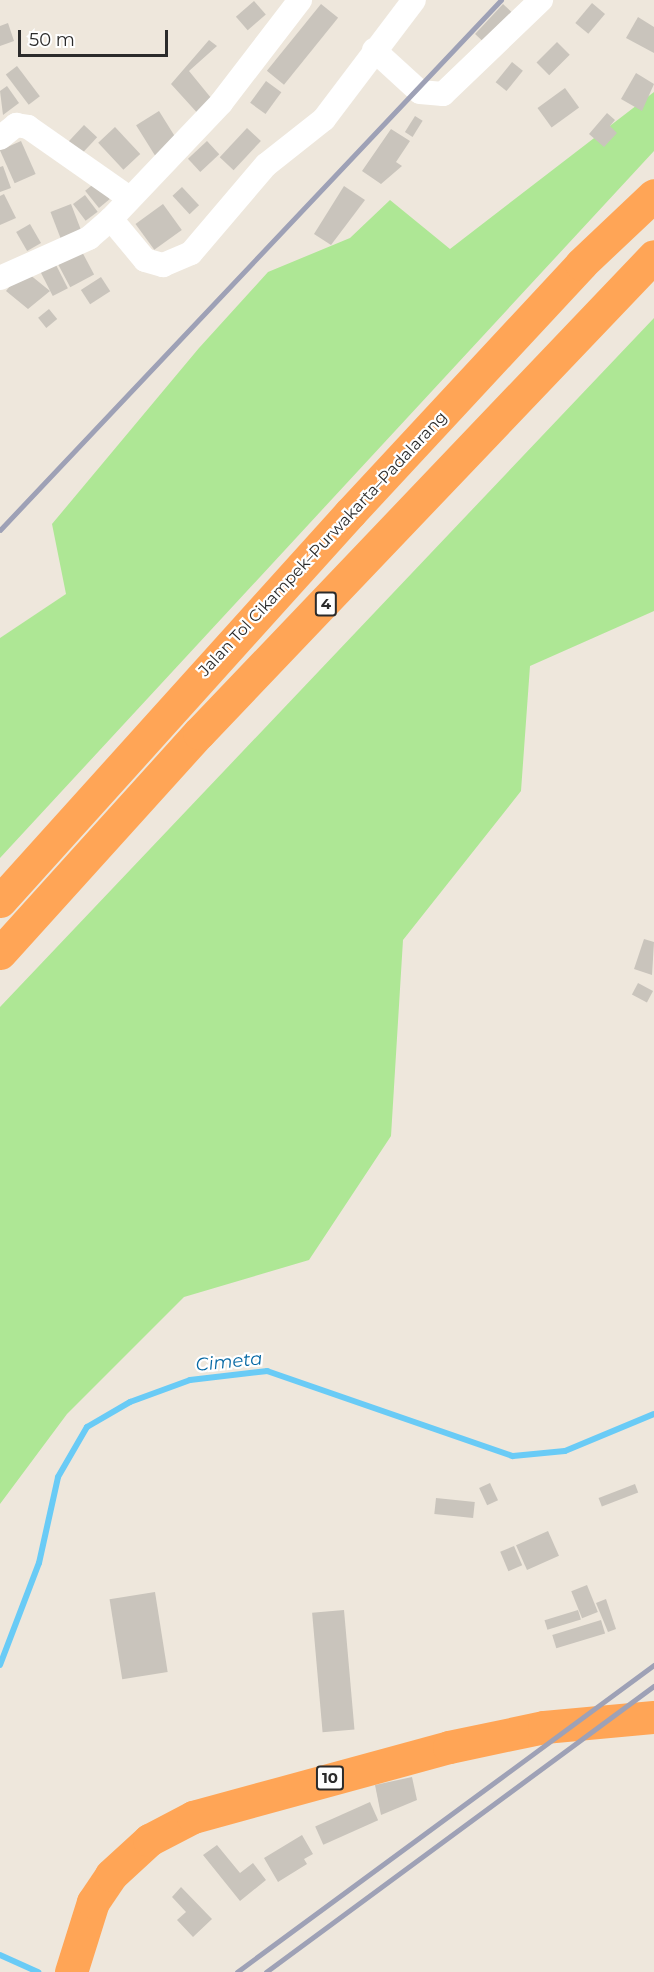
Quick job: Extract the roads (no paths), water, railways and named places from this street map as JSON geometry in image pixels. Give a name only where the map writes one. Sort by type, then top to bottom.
[{"type":"highway","name":"Jalan Tol Cikampek–Purwakarta–Padalarang","points":[[0,901],[342,522],[581,264],[654,195]]},
{"type":"highway","name":"4","points":[[0,953],[199,733],[654,256]]},
{"type":"highway","name":"10","points":[[73,1962],[93,1902],[126,1856],[193,1817],[449,1747],[544,1727],[654,1717]]},
{"type":"street","points":[[0,278],[89,238],[111,219],[128,197],[221,104],[300,0]]},
{"type":"street","points":[[111,219],[145,260],[178,262],[266,165],[324,119],[414,0]]},
{"type":"street","points":[[374,50],[420,92],[443,94],[541,0]]},
{"type":"street","points":[[5,127],[28,127],[128,197]]},
{"type":"waterway","name":"Cimeta","points":[[0,1665],[39,1563],[58,1477],[87,1427],[130,1402],[190,1380],[267,1371],[513,1456],[565,1451],[654,1414]]},
{"type":"waterway","name":"Cimeta","points":[[0,1955],[38,1972]]},
{"type":"railway","points":[[0,530],[501,0]]},
{"type":"railway","points":[[237,1972],[654,1665]]},
{"type":"railway","points":[[266,1972],[654,1686]]}]
